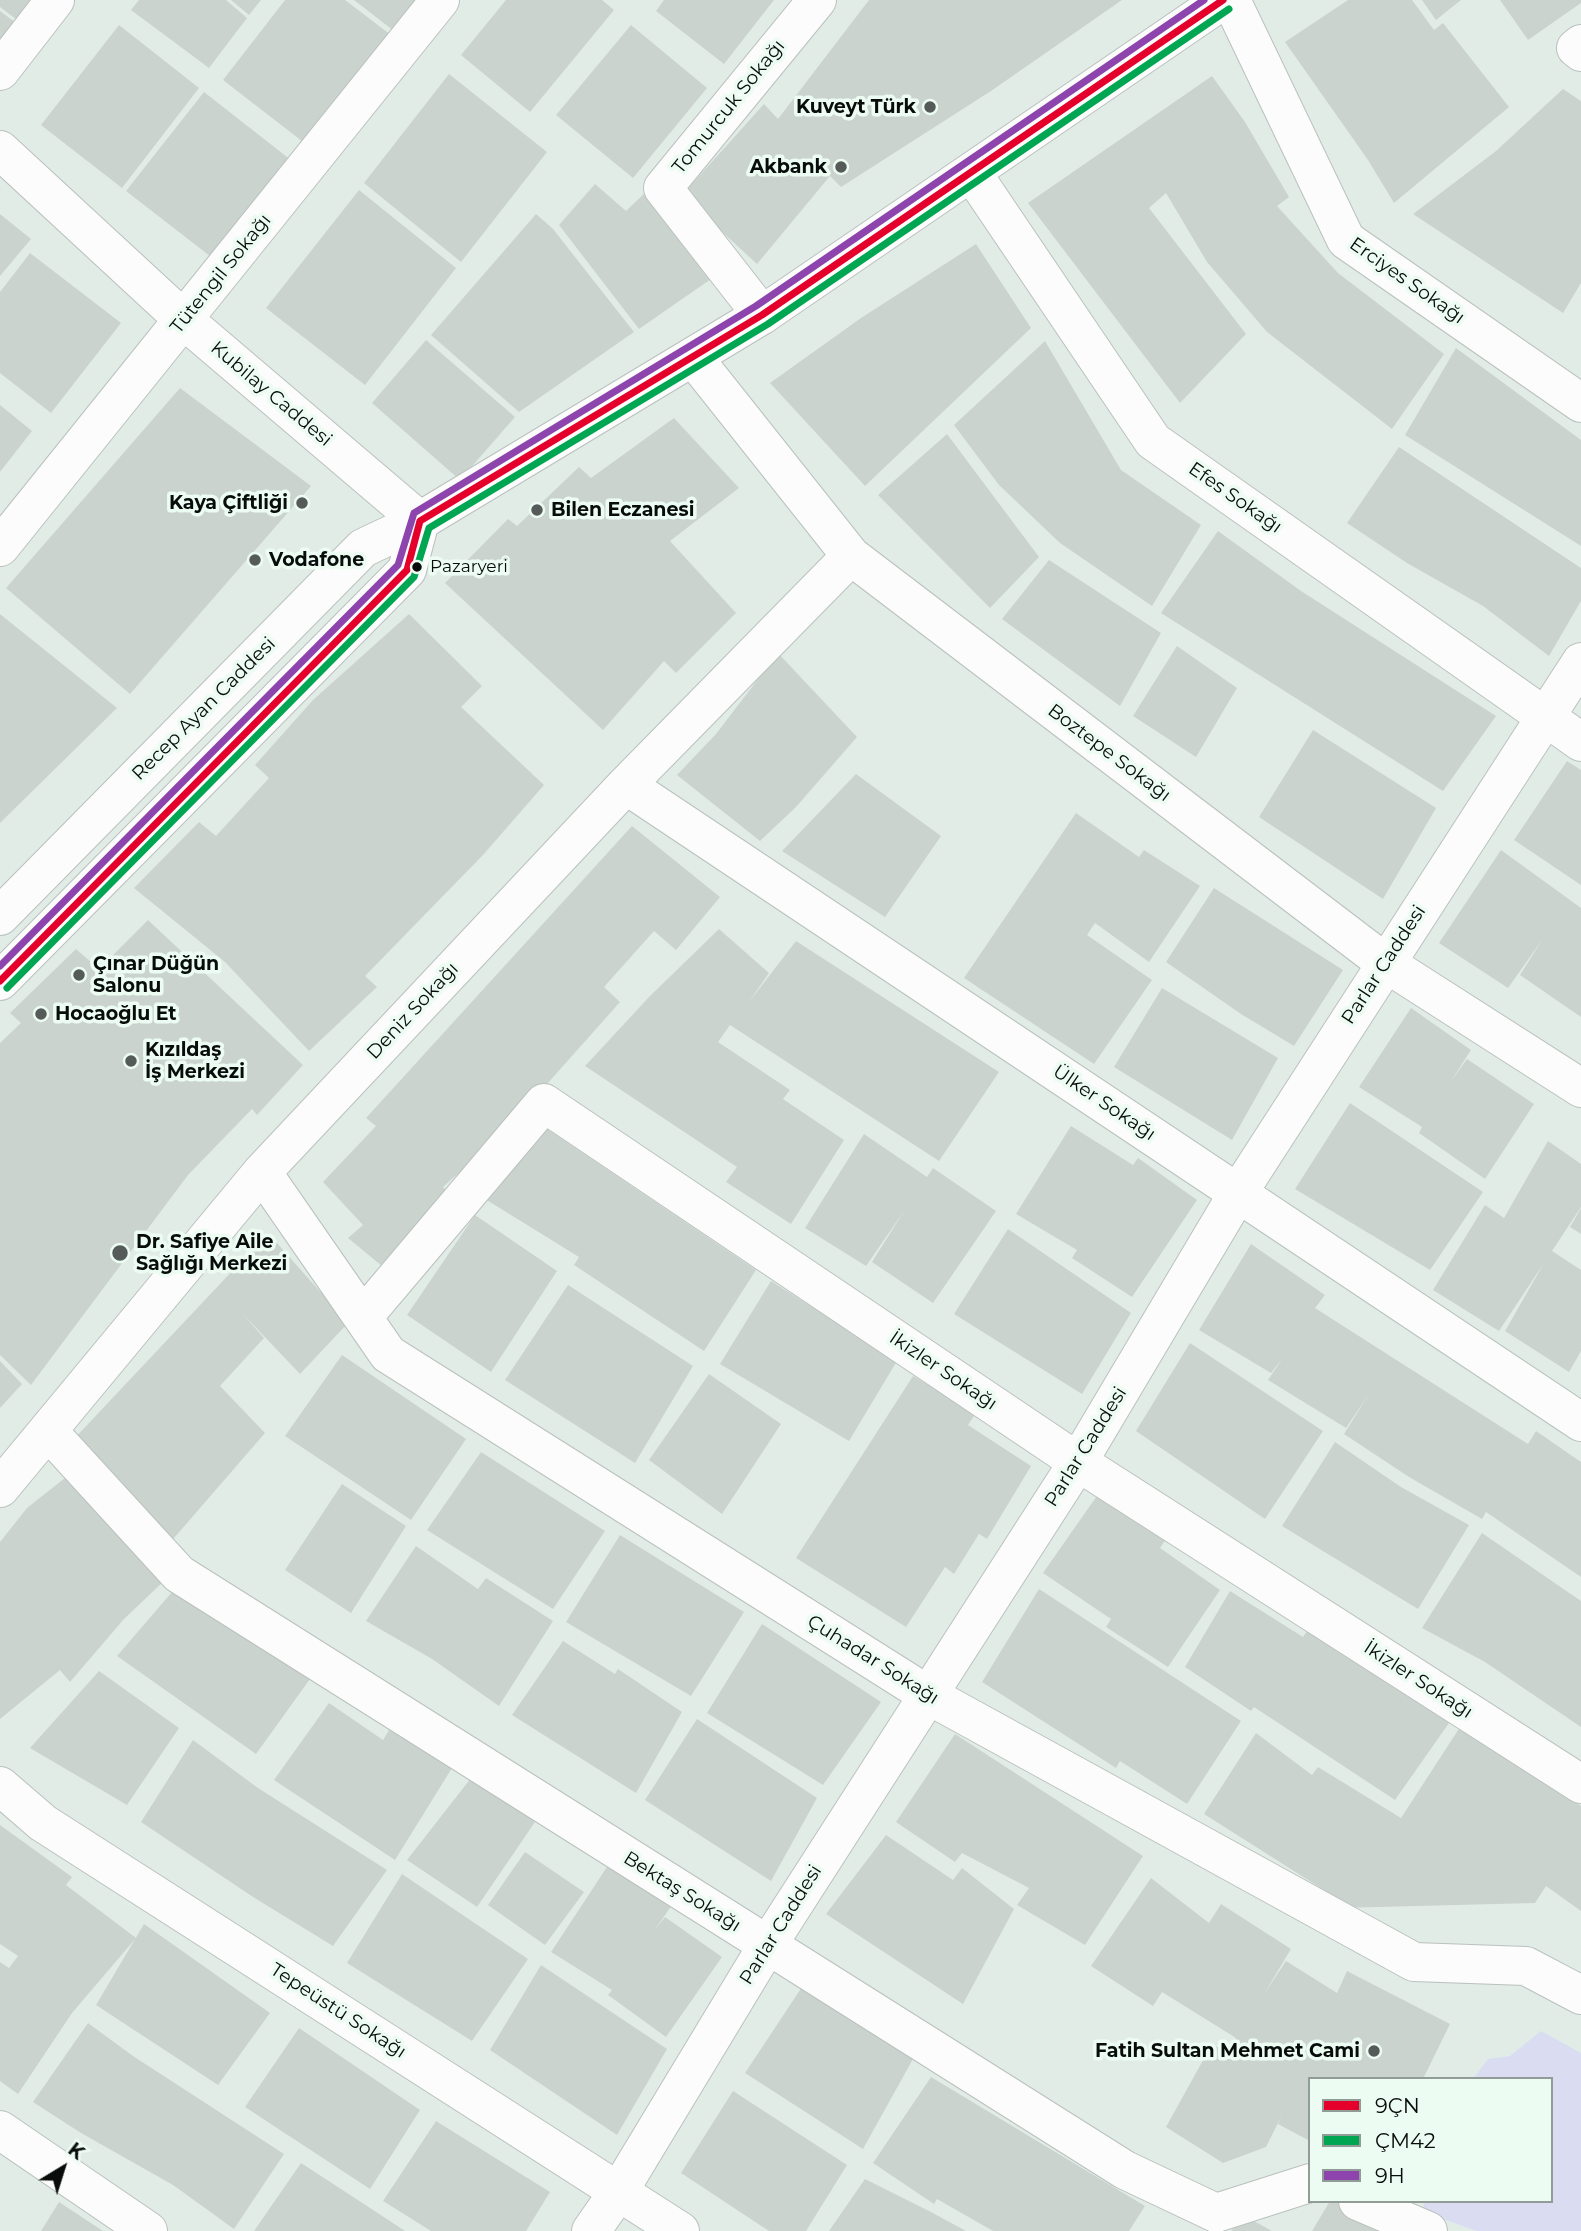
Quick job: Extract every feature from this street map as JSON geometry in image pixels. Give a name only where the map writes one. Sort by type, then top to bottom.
[{"type":"street","points":[[0,71],[55,0]]},
{"type":"street","name":"Tütengil Sokağı","points":[[0,547],[440,0]]},
{"type":"street","name":"Tomurcuk Sokağı","points":[[762,315],[663,188],[817,0]]},
{"type":"street","name":"Recep Ayan Caddesi","points":[[0,916],[363,548],[420,521],[762,315],[1223,0]]},
{"type":"street","name":"Erciyes Sokağı","points":[[1231,0],[1346,240],[1581,403]]},
{"type":"street","name":"Kubilay Caddesi","points":[[0,150],[184,320],[420,521]]},
{"type":"street","name":"Efes Sokağı","points":[[972,173],[1153,441],[1581,742]]},
{"type":"street","name":"Boztepe Sokağı","points":[[693,357],[850,556],[1384,962],[1581,1088]]},
{"type":"street","points":[[0,981],[407,570],[420,521]]},
{"type":"street","name":"Deniz Sokağı","points":[[0,1488],[262,1172],[626,785],[850,556]]},
{"type":"street","name":"Parlar Caddesi","points":[[591,2231],[619,2191],[767,1946],[1078,1462],[1238,1193],[1384,962],[1547,719],[1581,662]]},
{"type":"street","name":"Ülker Sokağı","points":[[626,785],[1581,1422]]},
{"type":"street","name":"İkizler Sokağı","points":[[363,1317],[544,1103],[1078,1462],[1581,1784]]},
{"type":"street","name":"Çuhadar Sokağı","points":[[262,1172],[388,1354],[928,1695],[1414,1962],[1527,1966],[1581,1995]]},
{"type":"street","name":"Bektaş Sokağı","points":[[48,1431],[179,1574],[1125,2170],[1202,2222],[1308,2184]]},
{"type":"street","name":"Tepeüstü Sokağı","points":[[0,1786],[43,1823],[680,2231]]},
{"type":"street","points":[[0,2130],[148,2231]]},
{"type":"street","points":[[1363,2203],[1428,2231]]},
{"type":"shaded area","points":[[1541,2031],[1581,2053],[1581,2231],[1477,2231],[1423,2212],[1424,2203],[1553,2203],[1553,2077],[1474,2077],[1488,2059],[1510,2056]]},
{"type":"building","points":[[0,0],[45,0],[25,26],[0,7]]},
{"type":"building","points":[[139,0],[226,0],[247,18],[209,68],[131,10]]},
{"type":"building","points":[[231,0],[261,0],[249,15]]},
{"type":"building","points":[[285,0],[345,0],[391,35],[307,145],[223,80]]},
{"type":"building","points":[[354,0],[419,0],[394,31]]},
{"type":"building","points":[[506,0],[602,0],[614,10],[530,112],[461,55]]},
{"type":"building","points":[[664,0],[774,0],[724,64],[656,11]]},
{"type":"building","points":[[869,0],[1122,0],[991,91],[841,187],[830,176],[757,264],[682,195],[764,104],[778,119]]},
{"type":"building","points":[[1348,0],[1412,0],[1434,30],[1443,23],[1509,107],[1394,203],[1368,160],[1285,42]]},
{"type":"building","points":[[1422,0],[1461,0],[1436,20]]},
{"type":"building","points":[[1500,0],[1581,0],[1581,3],[1528,40]]},
{"type":"building","points":[[0,11],[23,28],[0,59]]},
{"type":"building","points":[[119,25],[199,88],[122,188],[41,125]]},
{"type":"building","points":[[631,25],[707,88],[633,178],[556,115]]},
{"type":"building","points":[[449,74],[547,152],[461,262],[364,183]]},
{"type":"building","points":[[1212,76],[1245,122],[1289,197],[1277,206],[1338,273],[1444,354],[1392,429],[1267,332],[1207,262],[1166,193],[1149,208],[1246,334],[1180,403],[1028,203]]},
{"type":"building","points":[[1563,89],[1581,101],[1581,283],[1563,313],[1413,214],[1496,151]]},
{"type":"building","points":[[204,92],[296,164],[219,263],[126,191]]},
{"type":"building","points":[[595,184],[626,211],[649,189],[711,279],[639,329],[559,225]]},
{"type":"building","points":[[359,190],[456,268],[365,385],[266,308]]},
{"type":"building","points":[[0,214],[31,239],[0,276]]},
{"type":"building","points":[[536,214],[553,229],[634,332],[519,412],[431,335]]},
{"type":"building","points":[[976,244],[1031,328],[865,486],[770,383],[861,318]]},
{"type":"building","points":[[30,253],[121,323],[51,413],[0,373],[0,292]]},
{"type":"building","points":[[426,340],[515,417],[460,480],[372,403]]},
{"type":"building","points":[[1045,341],[1121,470],[1201,525],[1152,606],[1060,543],[999,485],[954,425]]},
{"type":"building","points":[[1456,348],[1581,440],[1581,546],[1405,435]]},
{"type":"building","points":[[180,388],[311,486],[130,694],[6,588]]},
{"type":"building","points":[[0,405],[32,431],[0,472]]},
{"type":"building","points":[[674,418],[739,488],[670,541],[736,613],[676,673],[664,661],[603,730],[445,583],[508,519],[517,526],[579,467],[591,478]]},
{"type":"building","points":[[947,434],[1039,557],[990,608],[878,495]]},
{"type":"building","points":[[1399,447],[1581,568],[1581,601],[1549,656],[1483,606],[1407,563],[1347,523]]},
{"type":"building","points":[[1218,531],[1301,591],[1496,716],[1443,791],[1161,613]]},
{"type":"building","points":[[1049,560],[1161,633],[1120,706],[1002,619]]},
{"type":"building","points":[[0,614],[117,708],[0,823]]},
{"type":"building","points":[[409,614],[482,686],[461,707],[544,785],[483,855],[365,976],[377,987],[309,1051],[225,962],[134,888],[199,822],[216,836],[269,778],[255,765],[313,700]]},
{"type":"building","points":[[1177,646],[1237,688],[1196,757],[1133,716]]},
{"type":"building","points":[[778,653],[857,737],[796,807],[760,841],[677,775],[716,734]]},
{"type":"building","points":[[1313,730],[1436,808],[1383,899],[1259,817]]},
{"type":"building","points":[[1567,761],[1581,770],[1581,885],[1514,840]]},
{"type":"building","points":[[856,774],[941,836],[885,917],[782,851]]},
{"type":"building","points":[[1076,813],[1139,857],[1144,850],[1200,886],[1149,962],[1095,923],[1087,935],[1152,980],[1094,1064],[964,978]]},
{"type":"building","points":[[632,826],[720,897],[676,950],[654,931],[604,987],[620,1002],[507,1129],[443,1187],[457,1202],[394,1276],[348,1238],[363,1225],[323,1182],[376,1126],[366,1118]]},
{"type":"building","points":[[1501,850],[1581,908],[1581,1017],[1520,975],[1542,940],[1508,988],[1439,943]]},
{"type":"building","points":[[1214,888],[1343,970],[1294,1046],[1241,1014],[1166,962]]},
{"type":"building","points":[[148,920],[303,1065],[257,1115],[252,1109],[188,1175],[31,1385],[0,1355],[0,1043],[21,1023],[10,1013],[76,949],[99,969]]},
{"type":"building","points":[[719,929],[769,973],[749,1002],[796,941],[999,1072],[939,1161],[730,1025],[718,1042],[790,1090],[783,1099],[844,1140],[791,1224],[726,1182],[737,1167],[585,1066],[650,996]]},
{"type":"building","points":[[1162,988],[1278,1058],[1232,1140],[1114,1067]]},
{"type":"building","points":[[1411,1008],[1471,1050],[1451,1081],[1467,1059],[1534,1104],[1485,1179],[1419,1133],[1422,1127],[1359,1087]]},
{"type":"building","points":[[1350,1103],[1483,1192],[1430,1270],[1295,1189]]},
{"type":"building","points":[[1071,1126],[1133,1165],[1138,1158],[1197,1200],[1132,1297],[1072,1258],[1077,1250],[1016,1214]]},
{"type":"building","points":[[544,1127],[756,1270],[704,1351],[574,1265],[579,1257],[485,1199]]},
{"type":"building","points":[[864,1134],[927,1177],[933,1168],[996,1211],[933,1303],[872,1262],[904,1211],[866,1266],[805,1228]]},
{"type":"building","points":[[1548,1141],[1581,1164],[1581,1207],[1552,1251],[1581,1270],[1581,1351],[1569,1372],[1505,1331],[1544,1263],[1499,1331],[1433,1290],[1485,1205],[1504,1218]]},
{"type":"building","points":[[1581,1208],[1581,1234],[1570,1227]]},
{"type":"building","points":[[475,1215],[557,1271],[491,1372],[407,1315]]},
{"type":"building","points":[[1008,1229],[1131,1313],[1082,1394],[954,1314]]},
{"type":"building","points":[[268,1233],[348,1323],[300,1374],[242,1313],[264,1338],[220,1386],[265,1433],[168,1545],[72,1441]]},
{"type":"building","points":[[1251,1244],[1325,1295],[1315,1308],[1528,1444],[1536,1431],[1581,1462],[1581,1577],[1486,1512],[1482,1519],[1409,1477],[1344,1434],[1369,1394],[1346,1428],[1268,1380],[1282,1359],[1271,1373],[1199,1330]]},
{"type":"building","points":[[771,1281],[897,1361],[849,1441],[720,1364]]},
{"type":"building","points":[[568,1285],[693,1366],[635,1463],[505,1380]]},
{"type":"building","points":[[1190,1343],[1323,1431],[1265,1519],[1136,1431]]},
{"type":"building","points":[[342,1355],[466,1439],[411,1520],[285,1436]]},
{"type":"building","points":[[0,1361],[22,1384],[0,1408]]},
{"type":"building","points":[[709,1374],[781,1424],[722,1514],[649,1460]]},
{"type":"building","points":[[913,1376],[976,1413],[968,1425],[1031,1466],[987,1539],[979,1534],[954,1574],[945,1567],[906,1627],[796,1558]]},
{"type":"building","points":[[1335,1442],[1401,1487],[1469,1525],[1418,1609],[1282,1526]]},
{"type":"building","points":[[481,1452],[605,1531],[553,1609],[427,1530]]},
{"type":"building","points":[[75,1470],[164,1581],[124,1619],[70,1682],[60,1670],[0,1719],[0,1542],[27,1508]]},
{"type":"building","points":[[342,1484],[406,1526],[351,1613],[285,1570]]},
{"type":"building","points":[[1101,1490],[1168,1536],[1160,1548],[1220,1590],[1168,1667],[1106,1627],[1111,1619],[1043,1573]]},
{"type":"building","points":[[1482,1533],[1581,1601],[1581,1727],[1485,1662],[1422,1628]]},
{"type":"building","points":[[620,1535],[744,1612],[691,1696],[566,1622]]},
{"type":"building","points":[[416,1546],[478,1589],[486,1578],[553,1621],[499,1706],[432,1659],[366,1621]]},
{"type":"building","points":[[1039,1589],[1241,1721],[1187,1804],[1120,1761],[1116,1768],[982,1682]]},
{"type":"building","points":[[1230,1591],[1303,1637],[1309,1628],[1449,1723],[1395,1800],[1254,1707],[1251,1711],[1185,1667]]},
{"type":"building","points":[[172,1592],[253,1639],[310,1679],[256,1754],[117,1656]]},
{"type":"building","points":[[762,1624],[881,1702],[823,1785],[707,1713]]},
{"type":"building","points":[[563,1641],[615,1674],[618,1669],[682,1712],[636,1793],[512,1715]]},
{"type":"building","points":[[99,1671],[179,1728],[127,1805],[30,1748]]},
{"type":"building","points":[[329,1703],[383,1740],[389,1730],[452,1768],[395,1860],[274,1780]]},
{"type":"building","points":[[697,1719],[817,1798],[771,1881],[645,1800]]},
{"type":"building","points":[[1462,1724],[1581,1806],[1581,1911],[1546,1886],[1535,1903],[1338,1908],[1327,1892],[1204,1814],[1256,1733],[1312,1775],[1318,1767],[1401,1818]]},
{"type":"building","points":[[955,1734],[1143,1856],[1085,1945],[1017,1905],[1029,1888],[962,1853],[955,1862],[896,1822]]},
{"type":"building","points":[[193,1740],[258,1788],[387,1870],[333,1946],[253,1897],[141,1822]]},
{"type":"building","points":[[471,1778],[535,1822],[477,1907],[407,1860]]},
{"type":"building","points":[[0,1825],[72,1877],[66,1885],[136,1938],[72,2013],[18,2094],[0,2081],[0,1962],[9,1968],[18,1956],[0,1944]]},
{"type":"building","points":[[886,1835],[953,1880],[962,1868],[1014,1909],[963,2004],[826,1914]]},
{"type":"building","points":[[525,1852],[584,1892],[545,1945],[488,1905]]},
{"type":"building","points":[[607,1867],[672,1905],[654,1931],[665,1917],[722,1957],[666,2037],[608,1995],[612,1990],[551,1952]]},
{"type":"building","points":[[402,1874],[528,1959],[472,2041],[347,1963]]},
{"type":"building","points":[[1151,1878],[1209,1923],[1221,1904],[1291,1949],[1264,1994],[1286,1961],[1337,1993],[1347,1971],[1450,2024],[1424,2077],[1308,2077],[1308,2140],[1278,2124],[1282,2115],[1266,2147],[1223,2163],[1166,2127],[1212,2044],[1227,2053],[1236,2038],[1162,1992],[1153,2006],[1091,1966]]},
{"type":"building","points":[[144,1924],[270,2013],[218,2085],[96,2005]]},
{"type":"building","points":[[541,1965],[667,2049],[617,2135],[490,2050]]},
{"type":"building","points":[[802,1987],[913,2059],[863,2149],[745,2073]]},
{"type":"building","points":[[88,2023],[133,2056],[284,2154],[234,2229],[173,2185],[81,2133],[33,2102]]},
{"type":"building","points":[[299,2028],[420,2110],[370,2189],[245,2107]]},
{"type":"building","points":[[931,2077],[1145,2206],[1129,2231],[993,2231],[937,2199],[934,2204],[873,2163]]},
{"type":"building","points":[[733,2091],[847,2165],[806,2231],[769,2231],[681,2173]]},
{"type":"building","points":[[436,2121],[550,2192],[526,2231],[431,2231],[383,2201]]},
{"type":"building","points":[[301,2163],[364,2204],[405,2231],[254,2231]]},
{"type":"building","points":[[865,2179],[929,2211],[966,2231],[829,2231]]},
{"type":"building","points":[[59,2202],[103,2231],[41,2231]]},
{"type":"building","points":[[1329,2203],[1340,2203],[1392,2231],[1312,2231]]},
{"type":"building","points":[[1243,2215],[1272,2231],[1231,2231]]},
{"type":"transit line","name":"9H","points":[[0,966],[398,565],[414,513],[756,306],[1204,0]]},
{"type":"transit line","name":"9ÇN","points":[[0,981],[407,570],[420,521],[762,315],[1223,0]]},
{"type":"transit line","name":"ÇM42","points":[[7,988],[414,577],[429,528],[768,324],[1229,9]]},
{"type":"place","name":"Kuveyt Türk","points":[[930,107]]},
{"type":"place","name":"Akbank","points":[[841,167]]},
{"type":"place","name":"Kaya Çiftliği","points":[[302,503]]},
{"type":"place","name":"Bilen Eczanesi","points":[[537,510]]},
{"type":"place","name":"Vodafone","points":[[255,560]]},
{"type":"place","name":"Pazaryeri","points":[[417,567]]},
{"type":"place","name":"Çınar Düğün Salonu","points":[[79,975]]},
{"type":"place","name":"Hocaoğlu Et","points":[[41,1014]]},
{"type":"place","name":"Kızıldaş İş Merkezi","points":[[131,1061]]},
{"type":"place","name":"Dr. Safiye Aile Sağlığı Merkezi","points":[[120,1253]]},
{"type":"place","name":"Fatih Sultan Mehmet Cami","points":[[1374,2051]]}]
